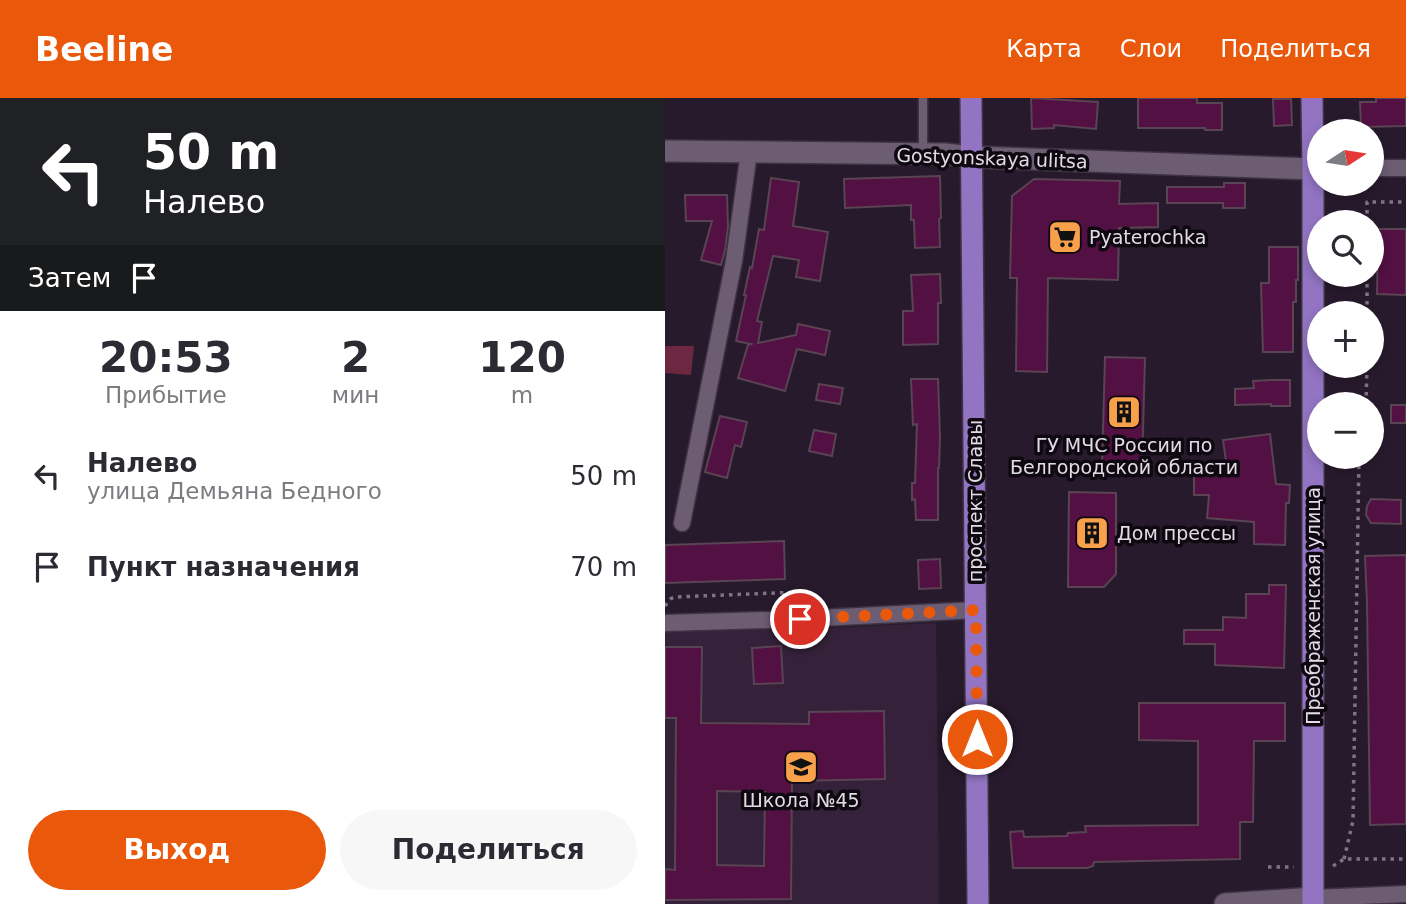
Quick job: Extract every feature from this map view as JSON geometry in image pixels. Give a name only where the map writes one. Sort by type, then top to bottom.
[{"type":"main road","name":"проспект Славы","points":[[971,98],[978,904]]},
{"type":"main road","name":"Преображенская улица","points":[[1312,98],[1313,119]]},
{"type":"main road","name":"Преображенская улица","points":[[1313,901],[1316,196]]},
{"type":"street","name":"Gostyonskaya ulitsa","points":[[665,151],[945,154],[1307,169]]},
{"type":"street","points":[[682,523],[734,261],[749,152]]},
{"type":"street","points":[[1384,168],[1406,168]]},
{"type":"street","points":[[665,623],[976,610]]},
{"type":"street","points":[[1225,904],[1406,894]]},
{"type":"lane","points":[[923,98],[923,155]]},
{"type":"path","points":[[1367,210],[1367,202],[1406,202]]},
{"type":"path","points":[[1344,859],[1353,821],[1359,469]]},
{"type":"path","points":[[665,606],[675,597],[800,592]]},
{"type":"path","points":[[1333,866],[1344,859],[1406,859]]},
{"type":"shaded area","points":[[665,346],[694,346],[691,375],[665,373]]},
{"type":"shaded area","name":"Школа №45","points":[[936,623],[939,904],[665,904],[665,628],[789,630]]},
{"type":"building","points":[[1031,98],[1098,102],[1096,129],[1054,125],[1054,128],[1032,129]]},
{"type":"building","points":[[1138,98],[1197,98],[1197,103],[1222,103],[1222,130],[1138,128]]},
{"type":"building","points":[[1376,98],[1406,98],[1406,126],[1384,126],[1384,119],[1361,119],[1360,102],[1376,102]]},
{"type":"building","points":[[1273,99],[1291,99],[1292,125],[1274,126]]},
{"type":"building","points":[[940,176],[940,247],[915,248],[911,205],[845,208],[844,179]]},
{"type":"building","points":[[771,178],[799,182],[793,226],[828,232],[820,281],[796,277],[799,260],[773,256],[757,321],[762,322],[758,343],[796,335],[798,324],[830,331],[825,355],[797,349],[785,391],[738,378],[748,345],[751,344],[736,341],[759,229],[764,230]]},
{"type":"building","name":"Pyaterochka","points":[[1034,179],[1120,181],[1119,204],[1158,203],[1158,227],[1119,228],[1118,280],[1048,278],[1047,372],[1016,371],[1017,278],[1010,278],[1012,196]]},
{"type":"building","points":[[1224,183],[1245,183],[1245,208],[1223,208],[1223,203],[1167,203],[1167,187],[1224,187]]},
{"type":"building","points":[[685,195],[727,195],[728,227],[721,265],[701,260],[712,221],[686,221]]},
{"type":"building","points":[[1384,229],[1406,229],[1406,295],[1377,294],[1377,287],[1384,287]]},
{"type":"building","points":[[1269,247],[1298,247],[1296,302],[1293,302],[1293,352],[1263,352],[1261,283],[1269,283]]},
{"type":"building","points":[[940,274],[938,344],[903,345],[903,311],[913,311],[911,275]]},
{"type":"building","name":"ГУ МЧС России по Белгородской области","points":[[1105,357],[1145,358],[1142,468],[1102,467]]},
{"type":"building","points":[[911,379],[938,379],[938,520],[916,520],[915,499],[912,500],[917,424],[913,425]]},
{"type":"building","points":[[1290,380],[1290,406],[1235,405],[1235,389],[1254,388],[1253,381]]},
{"type":"building","points":[[819,384],[843,388],[840,404],[816,400]]},
{"type":"building","points":[[1391,405],[1406,405],[1406,423],[1391,423]]},
{"type":"building","points":[[720,416],[747,422],[741,447],[735,445],[727,478],[705,472]]},
{"type":"building","points":[[814,430],[836,434],[832,456],[809,451]]},
{"type":"building","points":[[1270,434],[1276,484],[1290,485],[1289,503],[1286,503],[1285,545],[1254,544],[1254,522],[1207,518],[1209,495],[1194,495],[1194,468],[1227,468],[1223,440]]},
{"type":"building","name":"Дом прессы","points":[[1069,492],[1116,493],[1116,574],[1104,587],[1068,587]]},
{"type":"building","points":[[1371,499],[1401,500],[1401,524],[1371,523],[1366,515]]},
{"type":"building","points":[[784,541],[785,579],[665,583],[665,545]]},
{"type":"building","points":[[1406,555],[1406,824],[1370,825],[1365,556]]},
{"type":"building","points":[[940,559],[941,588],[919,589],[918,560]]},
{"type":"building","points":[[1269,585],[1286,585],[1284,668],[1215,665],[1215,644],[1184,644],[1184,630],[1223,630],[1223,617],[1246,618],[1246,594],[1269,594]]},
{"type":"building","points":[[781,646],[783,683],[754,684],[752,648]]},
{"type":"building","points":[[665,647],[702,647],[701,723],[809,724],[809,712],[884,711],[885,779],[792,781],[791,899],[665,900],[665,869],[675,870],[676,718],[665,718]],"holes":[[[717,791],[765,792],[764,866],[717,865]]]},
{"type":"building","points":[[1139,703],[1285,703],[1285,741],[1254,741],[1253,822],[1240,822],[1240,859],[1094,862],[1093,866],[1087,868],[1013,868],[1010,832],[1023,831],[1024,837],[1067,836],[1068,833],[1086,832],[1085,826],[1198,825],[1198,741],[1139,740]]},
{"type":"place","name":"Pyaterochka","points":[[1065,237]]},
{"type":"place","name":"ГУ МЧС России по Белгородской области","points":[[1124,412]]},
{"type":"place","name":"Дом прессы","points":[[1092,533]]},
{"type":"place","name":"Школа №45","points":[[801,767]]},
{"type":"route","points":[[800,619],[976,610],[977,739]]}]
